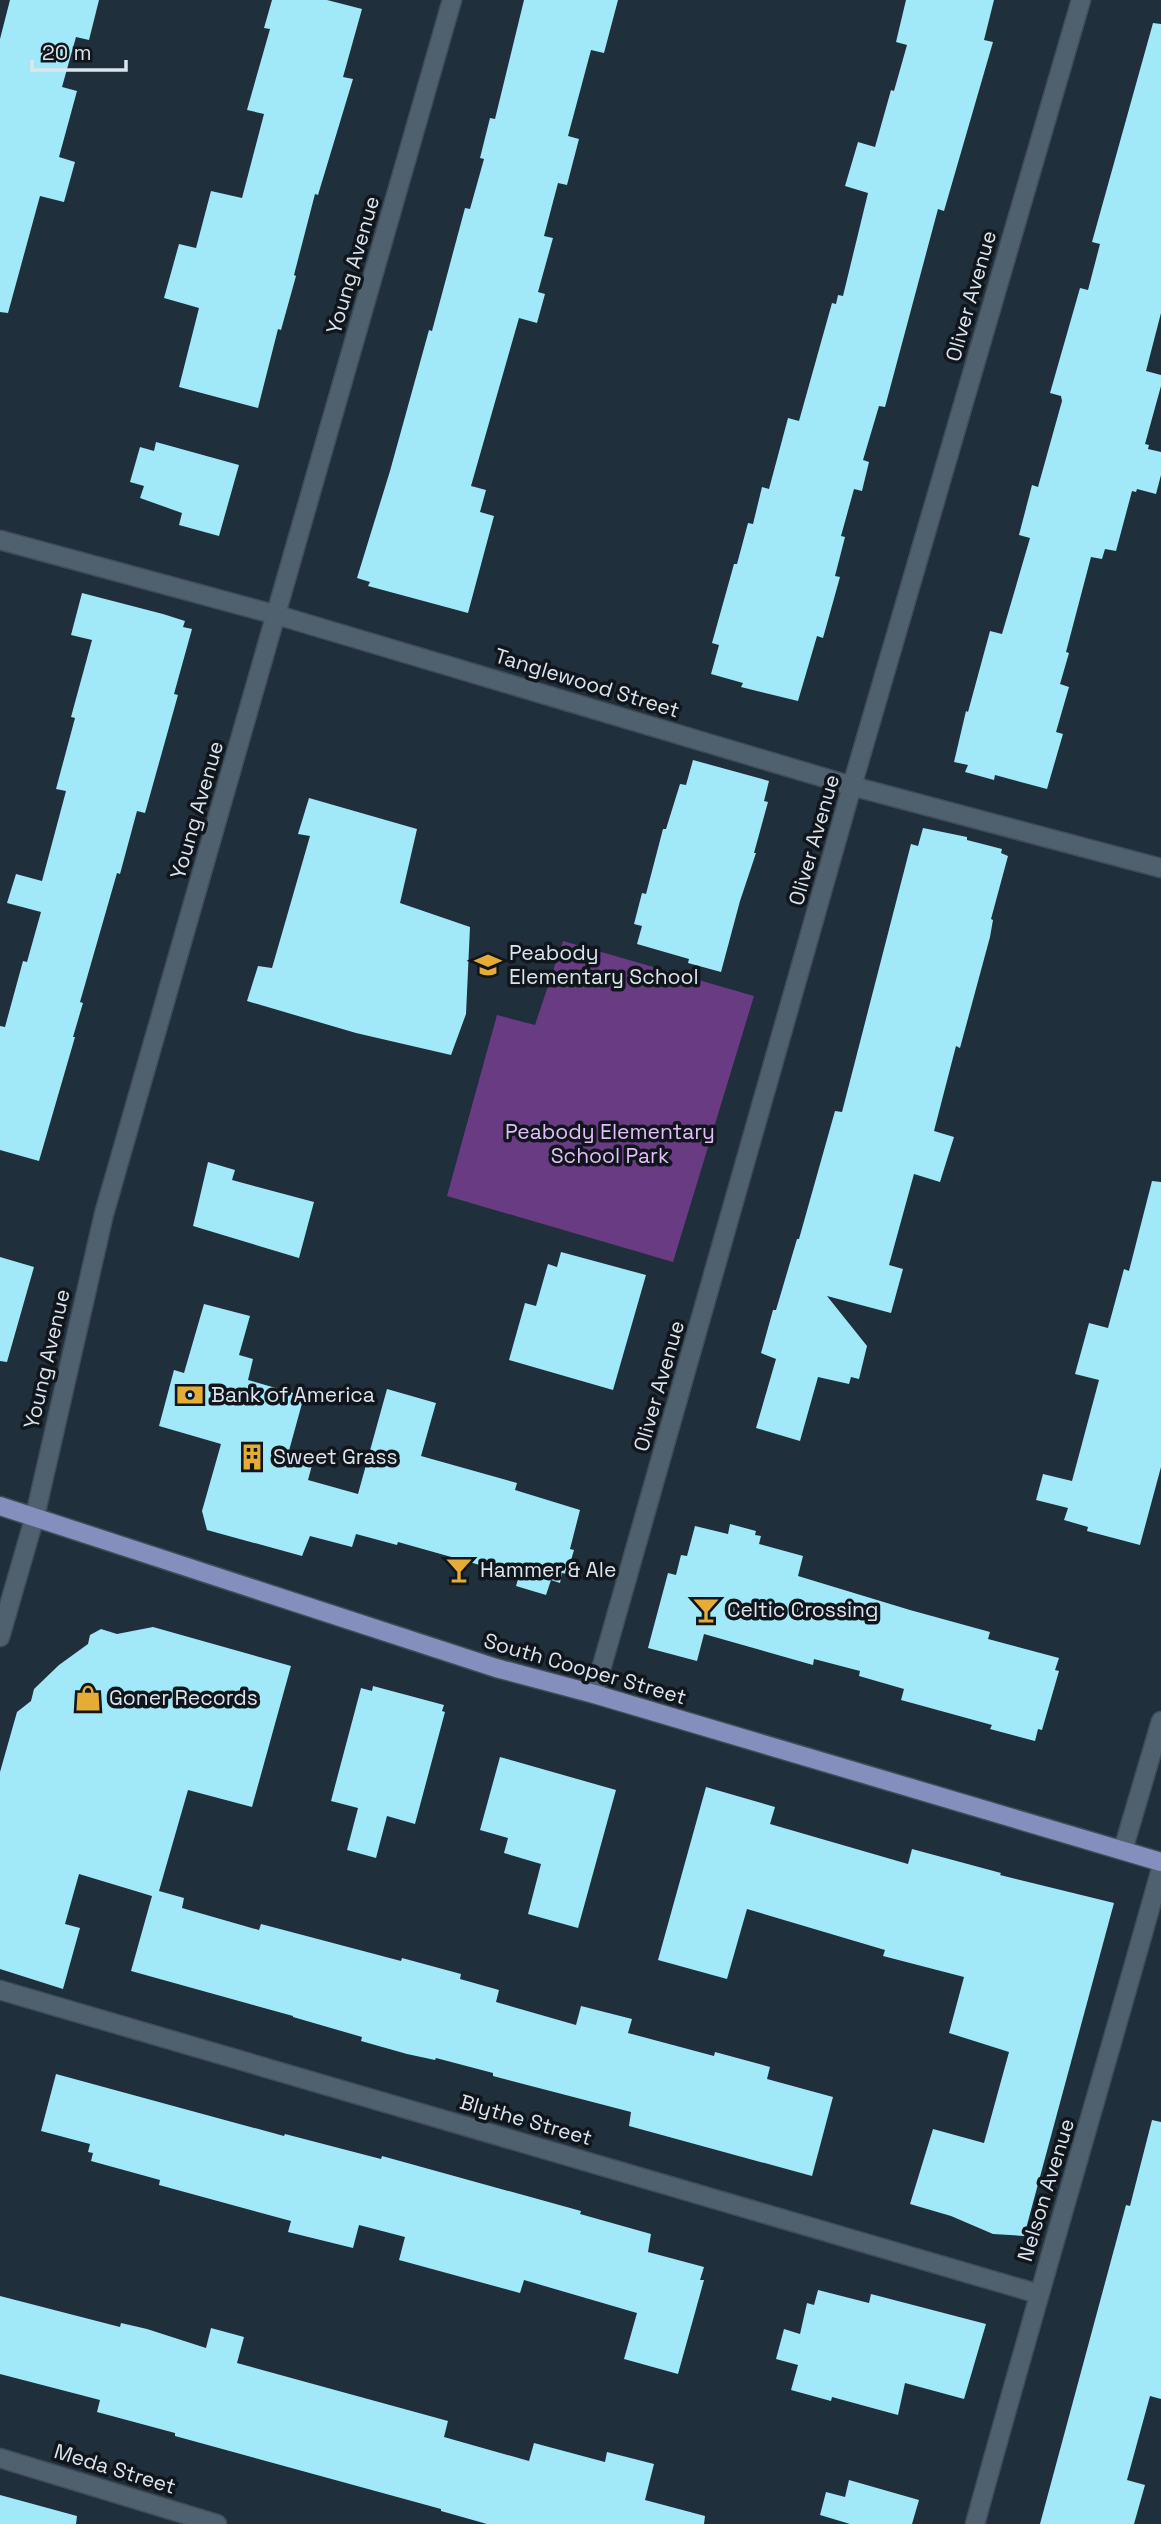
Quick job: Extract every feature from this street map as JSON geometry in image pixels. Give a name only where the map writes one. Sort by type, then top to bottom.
[{"type":"main road","name":"South Cooper Street","points":[[0,1506],[496,1668],[594,1694],[1161,1862]]},
{"type":"street","name":"Young Avenue","points":[[0,1637],[35,1516],[104,1214],[278,615],[452,0]]},
{"type":"street","name":"Oliver Avenue","points":[[594,1694],[852,786],[1081,0]]},
{"type":"street","name":"Tanglewood Street","points":[[0,540],[278,615],[852,786],[1161,868]]},
{"type":"street","points":[[1123,1850],[1161,1721]]},
{"type":"street","name":"Nelson Avenue","points":[[975,2524],[1038,2294],[1098,2094],[1161,1868]]},
{"type":"street","name":"Blythe Street","points":[[0,1990],[1038,2294]]},
{"type":"street","name":"Meda Street","points":[[0,2458],[217,2524]]},
{"type":"green space","name":"Peabody Elementary School Park","points":[[563,941],[754,996],[673,1262],[447,1196],[497,1015],[535,1025]]},
{"type":"building","points":[[10,0],[99,0],[89,40],[76,37],[62,87],[77,91],[59,157],[75,162],[64,202],[40,196],[8,313],[0,312],[0,39]]},
{"type":"building","points":[[272,0],[327,0],[362,9],[343,77],[353,79],[318,195],[315,194],[294,275],[296,276],[281,330],[278,329],[258,408],[179,387],[199,308],[164,298],[179,244],[196,248],[211,191],[242,198],[264,114],[247,110],[270,29],[264,28]]},
{"type":"building","points":[[524,0],[618,0],[604,53],[591,50],[568,136],[579,139],[567,185],[558,183],[544,236],[553,238],[538,292],[545,294],[537,323],[519,318],[471,486],[486,490],[480,512],[494,516],[468,613],[368,586],[370,582],[357,578],[429,330],[432,331],[465,208],[470,209],[484,159],[480,158],[490,118],[495,119]]},
{"type":"building","points":[[906,0],[994,0],[984,40],[993,42],[944,211],[938,209],[885,407],[879,406],[863,460],[869,462],[862,491],[854,489],[841,536],[845,537],[835,576],[840,577],[823,638],[817,636],[798,701],[741,687],[743,683],[711,674],[719,645],[712,643],[748,523],[753,524],[762,487],[769,489],[788,418],[799,421],[832,303],[836,304],[838,295],[843,296],[868,193],[845,186],[858,142],[875,147],[891,90],[894,91],[907,45],[896,42]]},
{"type":"building","points":[[1153,23],[1161,24],[1161,313],[1146,371],[1161,375],[1161,386],[1145,444],[1149,445],[1148,449],[1161,452],[1161,475],[1156,494],[1137,489],[1136,492],[1132,491],[1116,551],[1105,549],[1102,559],[1091,557],[1066,652],[1069,653],[1060,684],[1069,687],[1056,732],[1063,734],[1047,789],[995,775],[994,780],[965,772],[968,765],[954,762],[990,631],[1002,634],[1030,538],[1019,535],[1032,485],[1038,487],[1062,401],[1061,396],[1050,393],[1080,288],[1088,290],[1100,244],[1092,242]]},
{"type":"building","points":[[156,442],[239,465],[219,536],[179,525],[182,513],[140,498],[144,486],[130,482],[140,447],[154,451]]},
{"type":"building","points":[[82,593],[185,621],[183,627],[192,629],[174,694],[178,695],[145,813],[137,811],[120,874],[117,873],[80,1002],[83,1003],[75,1037],[39,1161],[0,1150],[0,1026],[5,1027],[23,961],[27,962],[41,912],[7,903],[16,874],[42,881],[66,791],[56,789],[75,718],[71,717],[92,640],[71,635]]},
{"type":"building","points":[[693,760],[769,781],[764,801],[768,802],[756,853],[721,972],[688,963],[689,959],[637,944],[642,926],[634,924],[642,893],[646,894],[663,829],[666,829],[680,784],[686,785]]},
{"type":"building","name":"Peabody Elementary School","points":[[309,798],[417,829],[400,903],[470,927],[466,1014],[451,1055],[356,1033],[247,1001],[258,966],[272,968],[310,836],[298,834]]},
{"type":"building","points":[[923,828],[967,837],[967,840],[1002,849],[1001,853],[1008,856],[991,919],[990,937],[960,1048],[956,1046],[934,1131],[954,1137],[940,1182],[914,1174],[889,1265],[903,1269],[891,1313],[827,1296],[867,1346],[859,1379],[851,1377],[849,1384],[818,1377],[800,1441],[756,1428],[776,1359],[761,1353],[773,1310],[776,1310],[799,1239],[835,1111],[842,1112],[911,844],[918,846]]},
{"type":"building","points":[[208,1162],[235,1170],[232,1180],[314,1202],[299,1258],[193,1226]]},
{"type":"building","points":[[1152,1181],[1161,1182],[1161,1467],[1140,1545],[1087,1531],[1088,1527],[1064,1520],[1068,1508],[1036,1500],[1043,1474],[1072,1481],[1099,1380],[1075,1374],[1089,1323],[1108,1328],[1124,1269],[1129,1271]]},
{"type":"building","points":[[561,1252],[646,1275],[613,1390],[509,1360],[525,1303],[536,1306],[548,1264],[557,1267]]},
{"type":"building","points":[[0,1257],[34,1267],[7,1362],[0,1361]]},
{"type":"building","points":[[204,1304],[250,1316],[239,1355],[253,1359],[248,1380],[304,1396],[287,1458],[312,1465],[308,1480],[358,1494],[387,1389],[436,1403],[421,1456],[517,1483],[515,1490],[580,1510],[567,1574],[562,1573],[560,1583],[551,1580],[546,1595],[516,1586],[519,1576],[398,1542],[397,1545],[356,1534],[352,1547],[310,1536],[302,1556],[207,1530],[202,1511],[221,1444],[159,1426],[174,1370],[184,1373]]},
{"type":"building","points":[[730,1524],[756,1531],[755,1535],[761,1536],[759,1544],[803,1556],[798,1576],[990,1632],[988,1639],[1059,1658],[1055,1670],[1059,1671],[1042,1730],[1038,1729],[1035,1741],[990,1729],[992,1725],[901,1700],[904,1689],[859,1676],[860,1671],[814,1659],[813,1665],[704,1634],[697,1661],[648,1648],[668,1573],[676,1575],[681,1555],[687,1556],[695,1526],[728,1534]]},
{"type":"building","points":[[153,1627],[291,1666],[252,1807],[188,1790],[159,1891],[184,1898],[182,1908],[259,1930],[261,1924],[461,1974],[460,1979],[499,1990],[496,2002],[576,2025],[581,2006],[632,2019],[628,2033],[714,2056],[715,2052],[770,2067],[767,2079],[833,2097],[812,2176],[629,2126],[631,2112],[493,2076],[493,2073],[436,2058],[435,2060],[407,2054],[361,2041],[362,2037],[293,2016],[131,1971],[152,1896],[79,1874],[65,1924],[80,1928],[63,1989],[0,1969],[0,1772],[17,1712],[31,1701],[34,1689],[59,1665],[88,1644],[90,1635],[101,1629],[117,1634]]},
{"type":"building","points":[[373,1686],[444,1705],[442,1711],[445,1712],[415,1824],[387,1816],[376,1858],[347,1850],[358,1808],[331,1801],[361,1688],[372,1691]]},
{"type":"building","points":[[500,1757],[616,1790],[578,1928],[528,1914],[541,1864],[504,1853],[508,1838],[480,1830]]},
{"type":"building","points":[[706,1787],[775,1807],[770,1824],[908,1864],[912,1849],[1001,1873],[1000,1875],[1114,1903],[1024,2236],[993,2234],[951,2216],[910,2204],[933,2129],[984,2143],[1009,2052],[949,2033],[964,1977],[883,1956],[885,1950],[747,1909],[727,1979],[658,1960]]},
{"type":"building","points":[[56,2074],[284,2136],[285,2134],[381,2159],[382,2156],[581,2211],[580,2214],[651,2234],[648,2252],[704,2267],[700,2280],[704,2280],[678,2374],[624,2359],[637,2313],[524,2280],[520,2293],[399,2260],[405,2237],[359,2225],[353,2248],[288,2232],[291,2221],[159,2185],[160,2180],[91,2161],[93,2153],[88,2152],[90,2144],[41,2131]]},
{"type":"building","points":[[1152,2120],[1161,2122],[1161,2399],[1150,2396],[1127,2480],[1145,2485],[1134,2524],[1040,2524],[1126,2205],[1130,2206]]},
{"type":"building","points":[[818,2290],[869,2303],[871,2294],[986,2324],[964,2399],[905,2383],[898,2415],[832,2397],[831,2401],[791,2390],[798,2365],[776,2359],[784,2329],[800,2334],[807,2303],[814,2305]]},
{"type":"building","points":[[0,2296],[120,2327],[121,2323],[147,2329],[206,2348],[211,2328],[244,2337],[237,2363],[448,2421],[444,2437],[529,2461],[534,2443],[605,2462],[607,2452],[654,2464],[645,2500],[705,2516],[704,2524],[487,2524],[97,2412],[100,2400],[0,2374]]},
{"type":"building","points":[[849,2480],[919,2500],[912,2524],[850,2524],[820,2515],[826,2492],[845,2497]]},
{"type":"building","points":[[0,2495],[77,2516],[76,2524],[0,2524]]},
{"type":"place","name":"Peabody Elementary School","points":[[488,965]]},
{"type":"place","name":"Bank of America","points":[[190,1395]]},
{"type":"place","name":"Sweet Grass","points":[[252,1457]]},
{"type":"place","name":"Hammer & Ale","points":[[459,1570]]},
{"type":"place","name":"Celtic Crossing","points":[[706,1610]]},
{"type":"place","name":"Goner Records","points":[[88,1698]]}]
